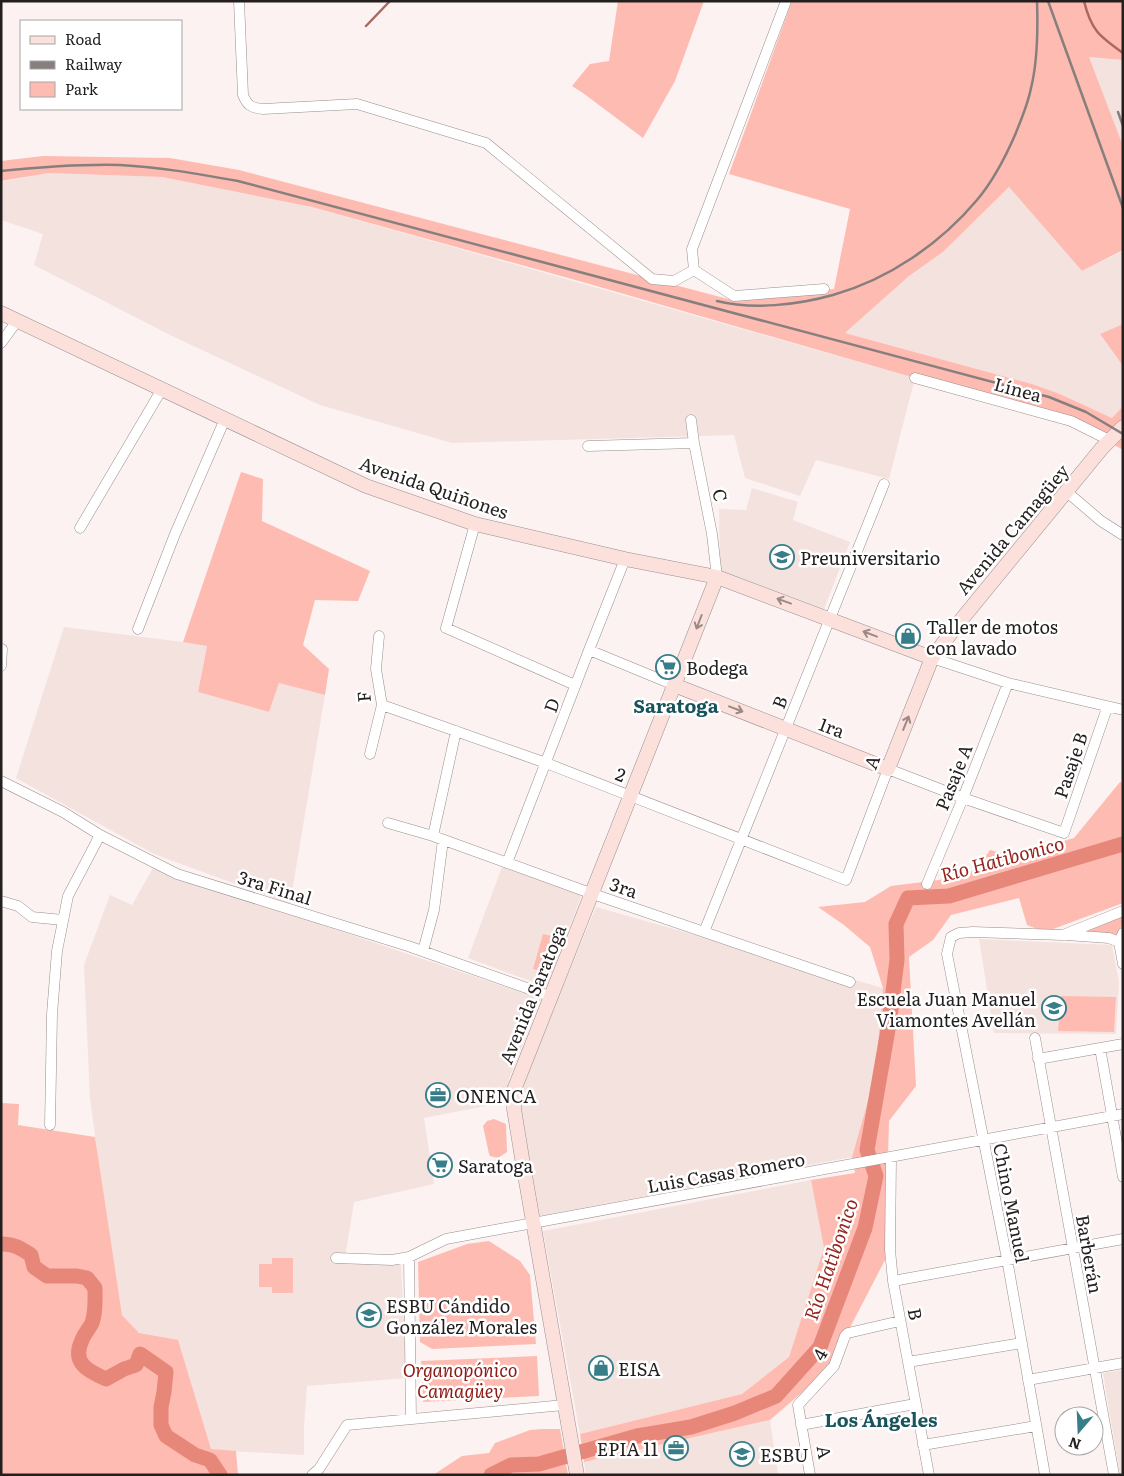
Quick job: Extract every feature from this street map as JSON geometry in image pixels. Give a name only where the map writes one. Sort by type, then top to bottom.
[{"type":"main road","name":"Avenida Quiñones","points":[[1,313],[366,486],[476,524],[625,559],[716,577],[932,658]]},
{"type":"main road","name":"Avenida Camagüey","points":[[932,658],[1067,492],[1123,427]]},
{"type":"main road","name":"Avenida Saratoga","points":[[576,1469],[514,1109],[514,1090],[593,894],[716,577]]},
{"type":"main road","name":"A","points":[[888,769],[932,658]]},
{"type":"main road","name":"1ra","points":[[674,685],[888,769]]},
{"type":"street","points":[[239,1],[243,95],[247,104],[254,108],[263,109],[357,104],[486,143],[652,279],[674,281],[694,270]]},
{"type":"street","points":[[694,270],[692,249],[786,1]]},
{"type":"street","points":[[694,270],[734,296],[824,289]]},
{"type":"street","points":[[1,343],[17,321]]},
{"type":"street","name":"Línea","points":[[916,378],[1071,421],[1110,440]]},
{"type":"street","points":[[80,528],[162,390]]},
{"type":"street","points":[[138,629],[175,534],[225,419]]},
{"type":"street","name":"C","points":[[691,420],[712,534],[716,577]]},
{"type":"street","points":[[588,446],[694,443]]},
{"type":"street","name":"B","points":[[704,932],[884,484]]},
{"type":"street","points":[[1067,492],[1101,521],[1123,535]]},
{"type":"street","points":[[476,524],[446,628],[575,685]]},
{"type":"street","name":"D","points":[[507,863],[625,559]]},
{"type":"street","name":"F","points":[[370,754],[382,705],[376,669],[379,636]]},
{"type":"street","points":[[1,666],[2,648]]},
{"type":"street","name":"1ra","points":[[589,650],[674,685]]},
{"type":"street","points":[[932,658],[1008,682],[1108,708],[1123,710]]},
{"type":"street","name":"Pasaje A","points":[[927,884],[1008,682]]},
{"type":"street","name":"2","points":[[382,705],[546,763],[846,880]]},
{"type":"street","name":"Pasaje B","points":[[1064,833],[1108,708]]},
{"type":"street","points":[[422,951],[434,910],[438,838],[456,731]]},
{"type":"street","name":"1ra","points":[[888,769],[963,798],[1064,833]]},
{"type":"street","name":"A","points":[[846,880],[888,769]]},
{"type":"street","name":"3ra Final","points":[[1,781],[63,812],[100,835],[177,874],[422,951],[552,997]]},
{"type":"street","name":"3ra","points":[[388,823],[438,838],[593,894],[850,982]]},
{"type":"street","points":[[50,1125],[52,1014],[57,951],[68,896],[100,835]]},
{"type":"street","points":[[1,901],[18,906],[32,917],[63,920]]},
{"type":"street","points":[[1063,935],[1123,911]]},
{"type":"street","name":"Chino Manuel","points":[[1045,1475],[1007,1259],[948,954],[950,937],[959,933],[1063,935]]},
{"type":"street","points":[[1063,935],[1121,938],[1123,964]]},
{"type":"street","name":"Barberán","points":[[1035,1038],[1114,1475]]},
{"type":"street","points":[[1038,1060],[1123,1044]]},
{"type":"street","points":[[1100,1048],[1118,1115],[1123,1177]]},
{"type":"street","name":"Luis Casas Romero","points":[[336,1258],[392,1260],[408,1256],[446,1239],[856,1165],[1118,1115]]},
{"type":"street","name":"B","points":[[891,1158],[890,1250],[893,1282],[929,1475]]},
{"type":"street","points":[[893,1282],[1007,1259],[1123,1239]]},
{"type":"street","points":[[408,1256],[411,1419]]},
{"type":"street","name":"4","points":[[798,1406],[834,1366],[845,1336],[848,1333],[900,1321]]},
{"type":"street","points":[[908,1362],[1022,1343]]},
{"type":"street","points":[[1028,1380],[1123,1363]]},
{"type":"street","points":[[801,1425],[916,1404]]},
{"type":"street","points":[[312,1475],[319,1469],[347,1424],[564,1405]]},
{"type":"street","name":"A","points":[[798,1406],[810,1475]]},
{"type":"street","points":[[923,1444],[1036,1426]]},
{"type":"shaded area","points":[[1089,57],[1123,60],[1123,147]]},
{"type":"shaded area","points":[[49,173],[162,177],[312,207],[915,378],[889,479],[816,460],[800,496],[745,478],[734,435],[452,443],[320,405],[170,335],[34,265],[43,234],[1,220],[1,182]]},
{"type":"shaded area","points":[[1009,187],[1082,271],[1123,251],[1123,324],[1100,334],[1123,366],[1123,406],[1112,418],[1060,394],[1032,384],[845,333],[909,276],[943,252]]},
{"type":"shaded area","name":"Preuniversitario","points":[[752,488],[798,502],[793,520],[850,542],[824,609],[720,571],[719,509],[746,510]]},
{"type":"shaded area","points":[[64,627],[207,645],[198,692],[269,712],[279,683],[325,695],[290,904],[154,854],[16,778]]},
{"type":"shaded area","points":[[502,867],[582,894],[547,987],[468,958]]},
{"type":"shaded area","points":[[153,868],[541,999],[509,1079],[506,1102],[424,1118],[434,1184],[354,1202],[345,1258],[392,1260],[401,1266],[407,1378],[307,1386],[304,1455],[211,1450],[178,1341],[139,1333],[122,1315],[90,1098],[84,965],[110,895],[132,905]]},
{"type":"shaded area","points":[[596,907],[883,988],[875,1076],[852,1157],[540,1216],[520,1108],[521,1092],[527,1073]]},
{"type":"shaded area","name":"Escuela Juan Manuel Viamontes Avellán","points":[[979,939],[1112,945],[1119,982],[1116,1034],[994,1033]]},
{"type":"shaded area","points":[[811,1180],[824,1248],[789,1357],[742,1394],[580,1434],[543,1231]]},
{"type":"shaded area","points":[[1123,1370],[1123,1475],[1120,1475],[1103,1373]]},
{"type":"shaded area","points":[[770,1420],[778,1475],[586,1475],[584,1462]]},
{"type":"green space","points":[[618,1],[704,1],[675,81],[643,138],[572,86],[590,64],[609,61]]},
{"type":"green space","points":[[792,1],[1123,1],[1123,60],[1089,57],[1123,146],[1123,250],[1082,271],[1009,187],[943,252],[909,276],[845,333],[1032,384],[1060,394],[1112,418],[1123,406],[1123,450],[1073,420],[915,378],[586,283],[312,207],[162,177],[49,173],[1,181],[1,161],[43,156],[170,158],[239,170],[728,299],[834,289],[850,209],[729,174]]},
{"type":"green space","points":[[1123,324],[1123,366],[1100,334]]},
{"type":"green space","points":[[241,472],[263,479],[262,521],[370,571],[358,601],[315,600],[303,645],[329,669],[325,695],[279,683],[269,712],[198,692],[207,646],[183,642]]},
{"type":"green space","points":[[1120,782],[1123,783],[1123,903],[1045,932],[1027,925],[1019,898],[951,915],[933,940],[909,957],[916,1086],[889,1121],[885,1260],[828,1370],[770,1420],[584,1462],[580,1434],[742,1394],[789,1357],[824,1248],[811,1180],[855,1173],[852,1157],[875,1076],[883,988],[870,947],[844,925],[818,907],[865,902],[891,886],[939,880],[976,870],[990,850],[1012,856],[1074,838]]},
{"type":"green space","points":[[1123,915],[1123,924],[1116,935],[1081,933]]},
{"type":"green space","points":[[543,934],[560,938],[550,974],[533,969]]},
{"type":"green space","points":[[1061,996],[1116,997],[1114,1032],[1058,1031]]},
{"type":"green space","points":[[1,1103],[19,1104],[18,1125],[95,1137],[122,1315],[139,1333],[178,1340],[211,1449],[236,1451],[238,1475],[1,1475]]},
{"type":"green space","points":[[494,1119],[506,1124],[507,1152],[498,1158],[489,1154],[483,1126],[487,1121]]},
{"type":"green space","points":[[489,1241],[520,1261],[530,1275],[536,1344],[432,1349],[420,1342],[418,1262],[467,1244]]},
{"type":"green space","points":[[272,1258],[293,1258],[293,1293],[272,1293],[272,1287],[259,1287],[259,1264],[272,1264]]},
{"type":"green space","name":"Organopónico Camagüey","points":[[537,1356],[539,1396],[423,1402],[421,1361]]},
{"type":"green space","points":[[560,1429],[568,1475],[433,1475],[462,1456],[489,1453],[495,1443],[530,1430]]},
{"type":"waterway","points":[[366,26],[390,1]]},
{"type":"waterway","points":[[1084,1],[1097,32],[1123,53]]},
{"type":"waterway","name":"Río Hatibonico","points":[[491,1475],[511,1465],[539,1464],[637,1436],[691,1427],[735,1413],[776,1396],[820,1347],[865,1228],[876,1176],[867,1150],[889,1024],[897,960],[896,924],[908,898],[949,896],[1123,844]]},
{"type":"waterway","points":[[1,1244],[13,1245],[31,1255],[34,1267],[47,1276],[87,1278],[95,1288],[95,1306],[92,1323],[79,1348],[80,1360],[83,1365],[93,1373],[106,1379],[136,1365],[140,1354],[166,1372],[161,1407],[161,1425],[166,1436],[195,1455],[210,1460],[220,1475]]},
{"type":"railway","points":[[717,301],[760,306],[790,304],[833,295],[874,280],[893,270],[947,231],[977,200],[988,185],[1007,152],[1022,118],[1030,94],[1035,67],[1037,1]]},
{"type":"railway","points":[[1048,1],[1123,208]]},
{"type":"railway","points":[[1118,112],[1123,126]]},
{"type":"railway","points":[[1,171],[61,166],[120,165],[165,169],[238,181],[1049,397],[1086,412],[1123,434]]},
{"type":"place","name":"Preuniversitario","points":[[782,557]]},
{"type":"place","name":"Taller de motos con lavado","points":[[908,636]]},
{"type":"place","name":"Bodega","points":[[668,667]]},
{"type":"place","name":"Escuela Juan Manuel Viamontes Avellán","points":[[1054,1008]]},
{"type":"place","name":"ONENCA","points":[[438,1095]]},
{"type":"place","name":"Saratoga","points":[[440,1165]]},
{"type":"place","name":"ESBU Cándido González Morales","points":[[369,1315]]},
{"type":"place","name":"EISA","points":[[601,1368]]},
{"type":"place","name":"EPIA 11","points":[[676,1448]]},
{"type":"place","name":"ESBU","points":[[742,1454]]},
{"type":"district","name":"Saratoga","points":[[676,705]]},
{"type":"district","name":"Los Ángeles","points":[[881,1419]]}]
